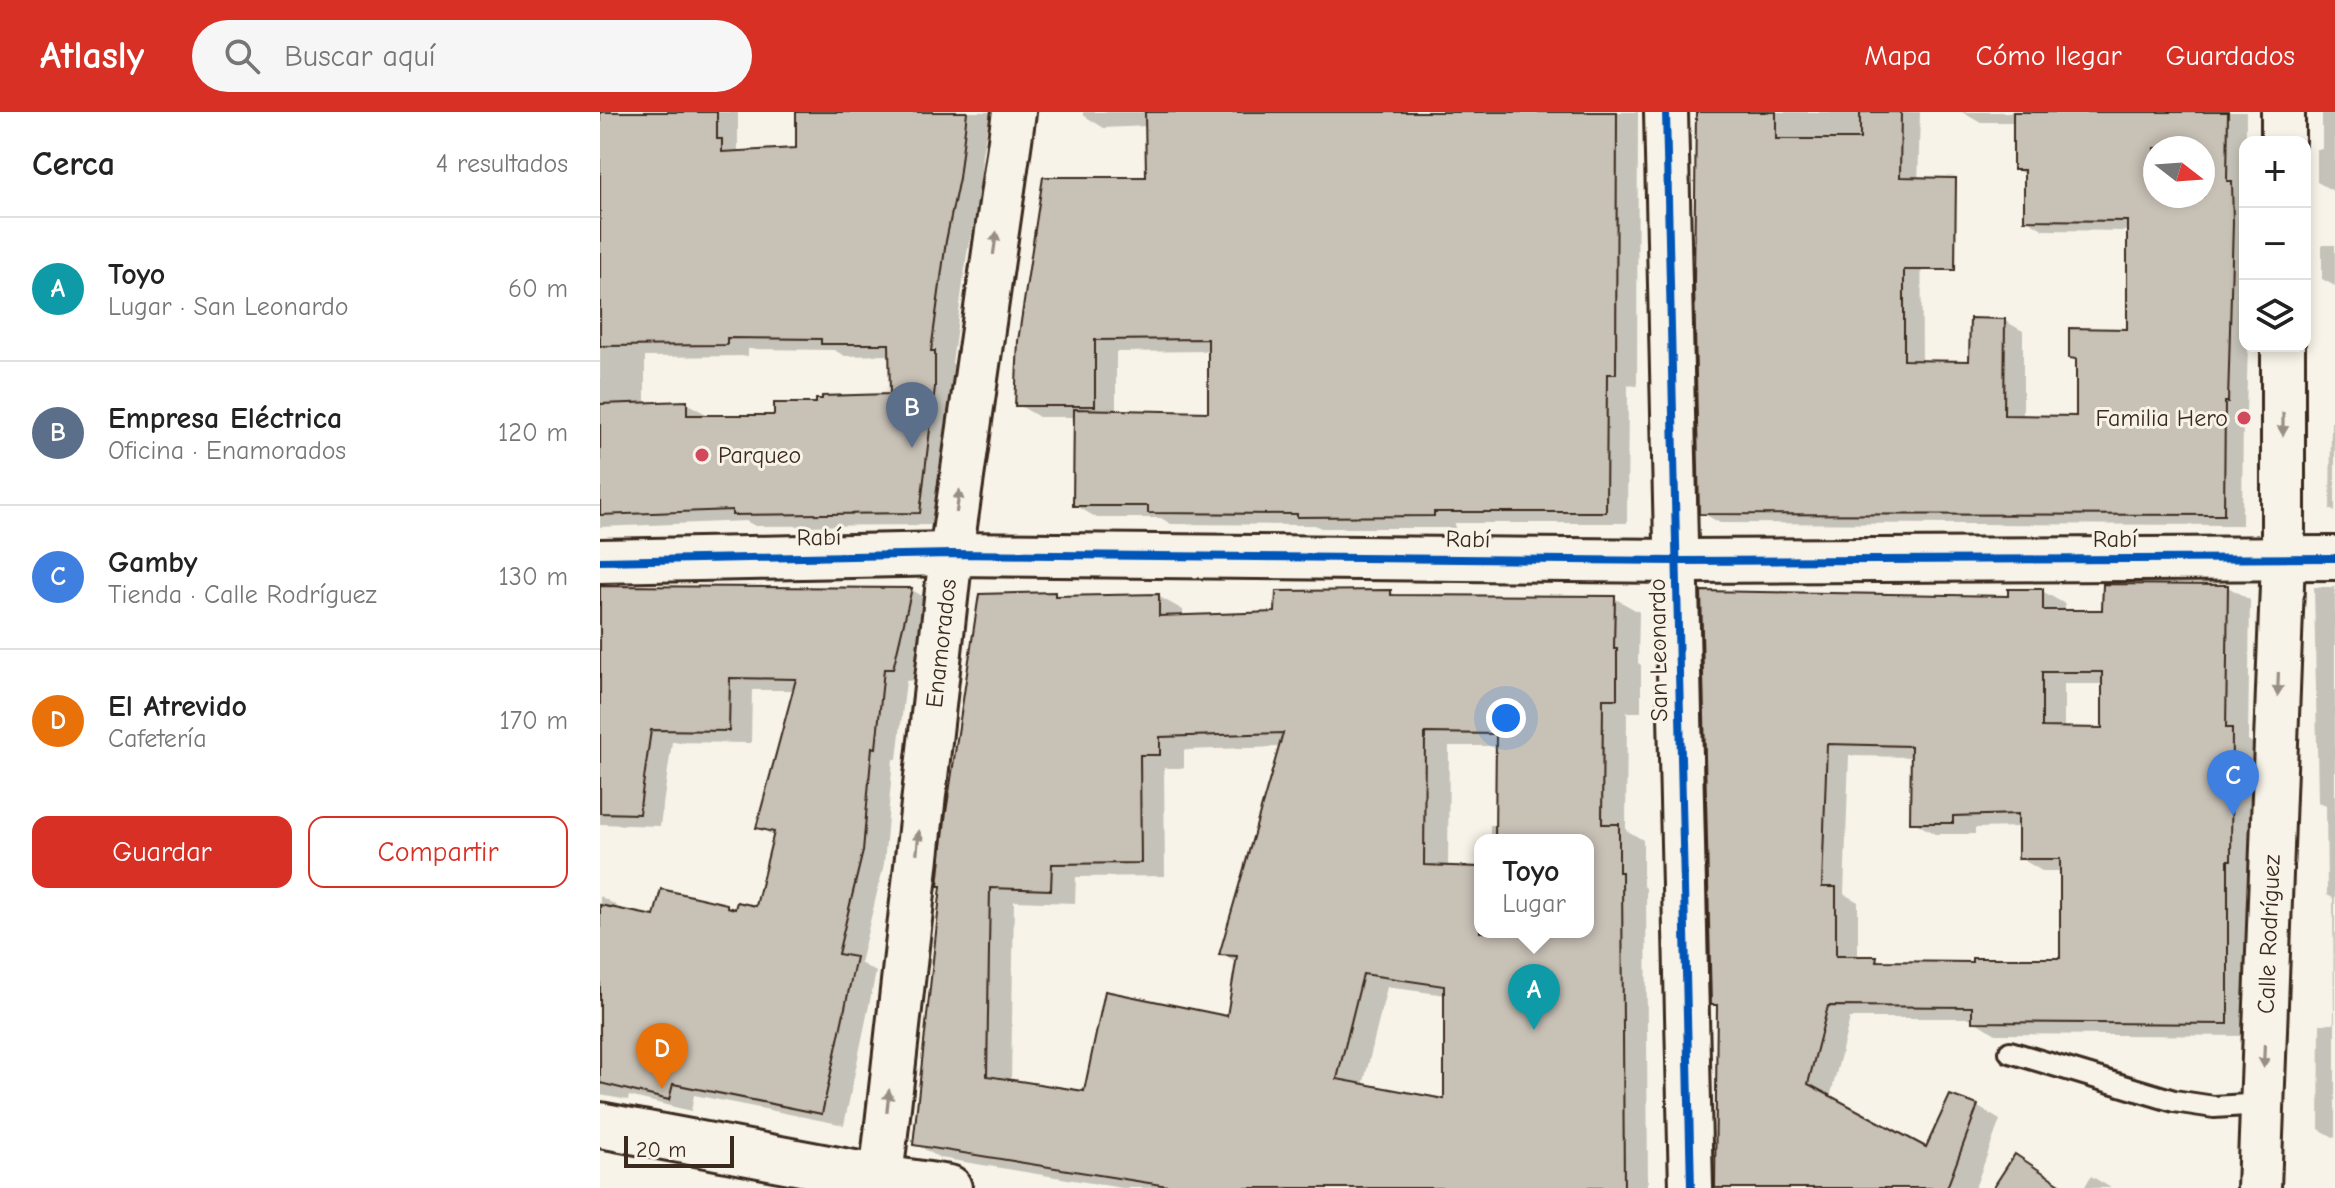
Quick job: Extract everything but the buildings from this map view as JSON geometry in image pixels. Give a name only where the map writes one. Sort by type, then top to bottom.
[{"type":"main road","points":[[600,1125],[949,1188]]},
{"type":"street","name":"Enamorados","points":[[881,1178],[951,554],[1014,112]]},
{"type":"street","name":"San Leonardo","points":[[1666,112],[1691,1188]]},
{"type":"street","points":[[2283,112],[2283,136]]},
{"type":"street","name":"Calle Rodríguez","points":[[2259,1188],[2283,559],[2283,352]]},
{"type":"street","name":"Rabí","points":[[600,561],[951,554],[1676,561],[2335,558]]},
{"type":"lane","points":[[2010,1052],[2174,1101],[2214,1107],[2263,1104]]},
{"type":"cycle path","points":[[1666,112],[1691,1188]]},
{"type":"cycle path","points":[[600,561],[951,554],[1676,561],[2335,558]]},
{"type":"place","name":"Familia Hero","points":[[2244,418]]},
{"type":"place","name":"Empresa Eléctrica","points":[[912,448]]},
{"type":"place","name":"Parqueo","points":[[702,455]]},
{"type":"place","name":"Gamby","points":[[2233,816]]},
{"type":"place","name":"Toyo","points":[[1534,1030]]},
{"type":"place","name":"El Atrevido","points":[[662,1089]]}]
